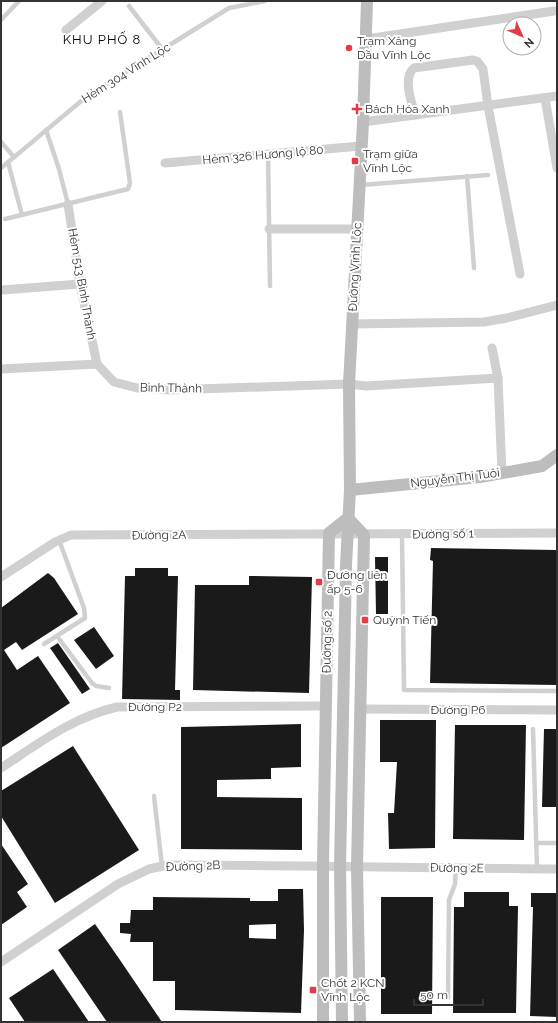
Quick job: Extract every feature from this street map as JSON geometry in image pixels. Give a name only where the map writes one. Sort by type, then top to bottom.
[{"type":"main road","name":"Đường Vĩnh Lộc","points":[[349,534],[349,384],[363,122],[367,1]]},
{"type":"main road","name":"Nguyễn Thị Tuôi","points":[[350,490],[480,477],[542,466],[557,455]]},
{"type":"main road","points":[[328,533],[348,518],[364,535],[357,868],[360,1022]]},
{"type":"main road","name":"Đường số 2","points":[[323,1022],[323,865],[328,533]]},
{"type":"main road","name":"Đường số 2","points":[[342,1022],[340,866],[347,559],[349,534]]},
{"type":"street","points":[[66,30],[102,1]]},
{"type":"street","points":[[366,40],[554,11]]},
{"type":"street","points":[[415,116],[408,79],[414,68],[473,60],[477,61],[483,69],[488,106],[520,274]]},
{"type":"street","points":[[363,122],[557,96]]},
{"type":"street","points":[[545,98],[557,168]]},
{"type":"street","name":"Hẻm 326 Hương lộ 80","points":[[165,163],[361,146]]},
{"type":"street","name":"Hẻm 513 Bình Thành","points":[[68,204],[80,284],[97,364]]},
{"type":"street","points":[[269,229],[357,229]]},
{"type":"street","points":[[2,290],[80,284]]},
{"type":"street","points":[[352,324],[484,322],[507,318],[557,305]]},
{"type":"street","points":[[492,348],[498,378],[502,473]]},
{"type":"street","points":[[1,369],[97,364]]},
{"type":"street","name":"Bình Thành","points":[[97,364],[114,382],[137,388],[169,390],[349,384],[366,386],[498,378]]},
{"type":"street","name":"Đường số 1","points":[[328,533],[364,535],[557,533]]},
{"type":"street","name":"Đường 2A","points":[[1,577],[59,540],[71,535],[328,533]]},
{"type":"street","name":"Đường P2","points":[[1,768],[70,723],[103,710],[117,707],[326,706]]},
{"type":"street","name":"Đường P6","points":[[360,709],[557,710]]},
{"type":"street","name":"Đường 2B","points":[[1,962],[118,884],[149,869],[162,866],[340,866]]},
{"type":"street","name":"Đường 2E","points":[[340,866],[357,868],[456,867],[557,869]]},
{"type":"lane","points":[[1,20],[19,1]]},
{"type":"lane","name":"Hẻm 304 Vĩnh Lộc","points":[[1,168],[86,96],[229,8],[265,1]]},
{"type":"lane","points":[[130,6],[163,50]]},
{"type":"lane","points":[[5,219],[128,189],[130,183],[120,112]]},
{"type":"lane","points":[[46,130],[59,169],[68,204]]},
{"type":"lane","points":[[1,142],[14,157]]},
{"type":"lane","points":[[268,154],[270,286]]},
{"type":"lane","points":[[8,162],[22,216]]},
{"type":"lane","points":[[359,185],[488,175]]},
{"type":"lane","points":[[467,176],[474,268]]},
{"type":"lane","points":[[402,535],[404,690],[557,691]]},
{"type":"lane","points":[[44,644],[83,620],[85,616],[59,540]]},
{"type":"lane","points":[[58,636],[92,683],[96,686],[109,688]]},
{"type":"lane","points":[[533,729],[537,869]]},
{"type":"lane","points":[[154,796],[162,866]]},
{"type":"lane","points":[[536,843],[557,843]]},
{"type":"lane","points":[[448,998],[449,900],[455,884],[456,867]]},
{"type":"building","points":[[431,548],[557,550],[557,685],[430,683],[433,561],[430,560]]},
{"type":"building","points":[[375,557],[388,557],[388,614],[376,614]]},
{"type":"building","points":[[135,568],[168,568],[168,576],[178,576],[175,690],[180,690],[180,700],[122,699],[125,576],[135,576]]},
{"type":"building","points":[[48,573],[54,578],[78,614],[22,650],[16,642],[4,650],[17,670],[38,656],[70,703],[1,748],[1,608]]},
{"type":"building","points":[[249,576],[312,577],[309,693],[193,690],[195,585],[249,585]]},
{"type":"building","points":[[94,627],[114,656],[96,669],[74,640]]},
{"type":"building","points":[[58,643],[90,689],[82,694],[50,648]]},
{"type":"building","points":[[380,720],[436,720],[435,848],[389,849],[388,813],[394,813],[397,762],[380,762]]},
{"type":"building","points":[[301,724],[301,767],[271,768],[271,779],[217,780],[217,797],[302,798],[302,850],[181,849],[181,727]]},
{"type":"building","points":[[455,725],[526,725],[524,840],[453,839]]},
{"type":"building","points":[[544,729],[557,729],[557,807],[542,807]]},
{"type":"building","points":[[73,746],[139,850],[55,903],[1,816],[1,791]]},
{"type":"building","points":[[1,844],[28,884],[17,892],[27,907],[1,925]]},
{"type":"building","points":[[278,889],[303,889],[304,930],[301,1013],[175,1010],[175,981],[153,981],[153,942],[130,942],[131,934],[120,933],[120,923],[130,923],[131,910],[153,910],[153,897],[250,898],[250,901],[278,901]],"holes":[[[276,924],[276,939],[249,938],[249,925]]]},
{"type":"building","points":[[464,892],[509,892],[509,906],[518,906],[516,1013],[453,1013],[454,907],[464,907]]},
{"type":"building","points":[[531,893],[557,893],[557,1017],[530,1016],[533,907],[531,907]]},
{"type":"building","points":[[381,897],[433,897],[432,1014],[381,1014]]},
{"type":"building","points":[[95,924],[162,1022],[107,1022],[58,950]]},
{"type":"building","points":[[53,969],[89,1022],[25,1022],[9,998]]},
{"type":"place","name":"Trạm Xăng Dầu Vĩnh Lộc","points":[[349,48]]},
{"type":"place","name":"Bách Hóa Xanh","points":[[357,109]]},
{"type":"place","name":"Trạm giữa Vĩnh Lộc","points":[[355,161]]},
{"type":"place","name":"Đường liên ấp 5-6","points":[[319,582]]},
{"type":"place","name":"Quỳnh Tiến","points":[[365,620]]},
{"type":"place","name":"Chốt 2 KCN Vĩnh Lộc","points":[[313,990]]},
{"type":"district","name":"KHU PHỐ 8","points":[[102,39]]}]
